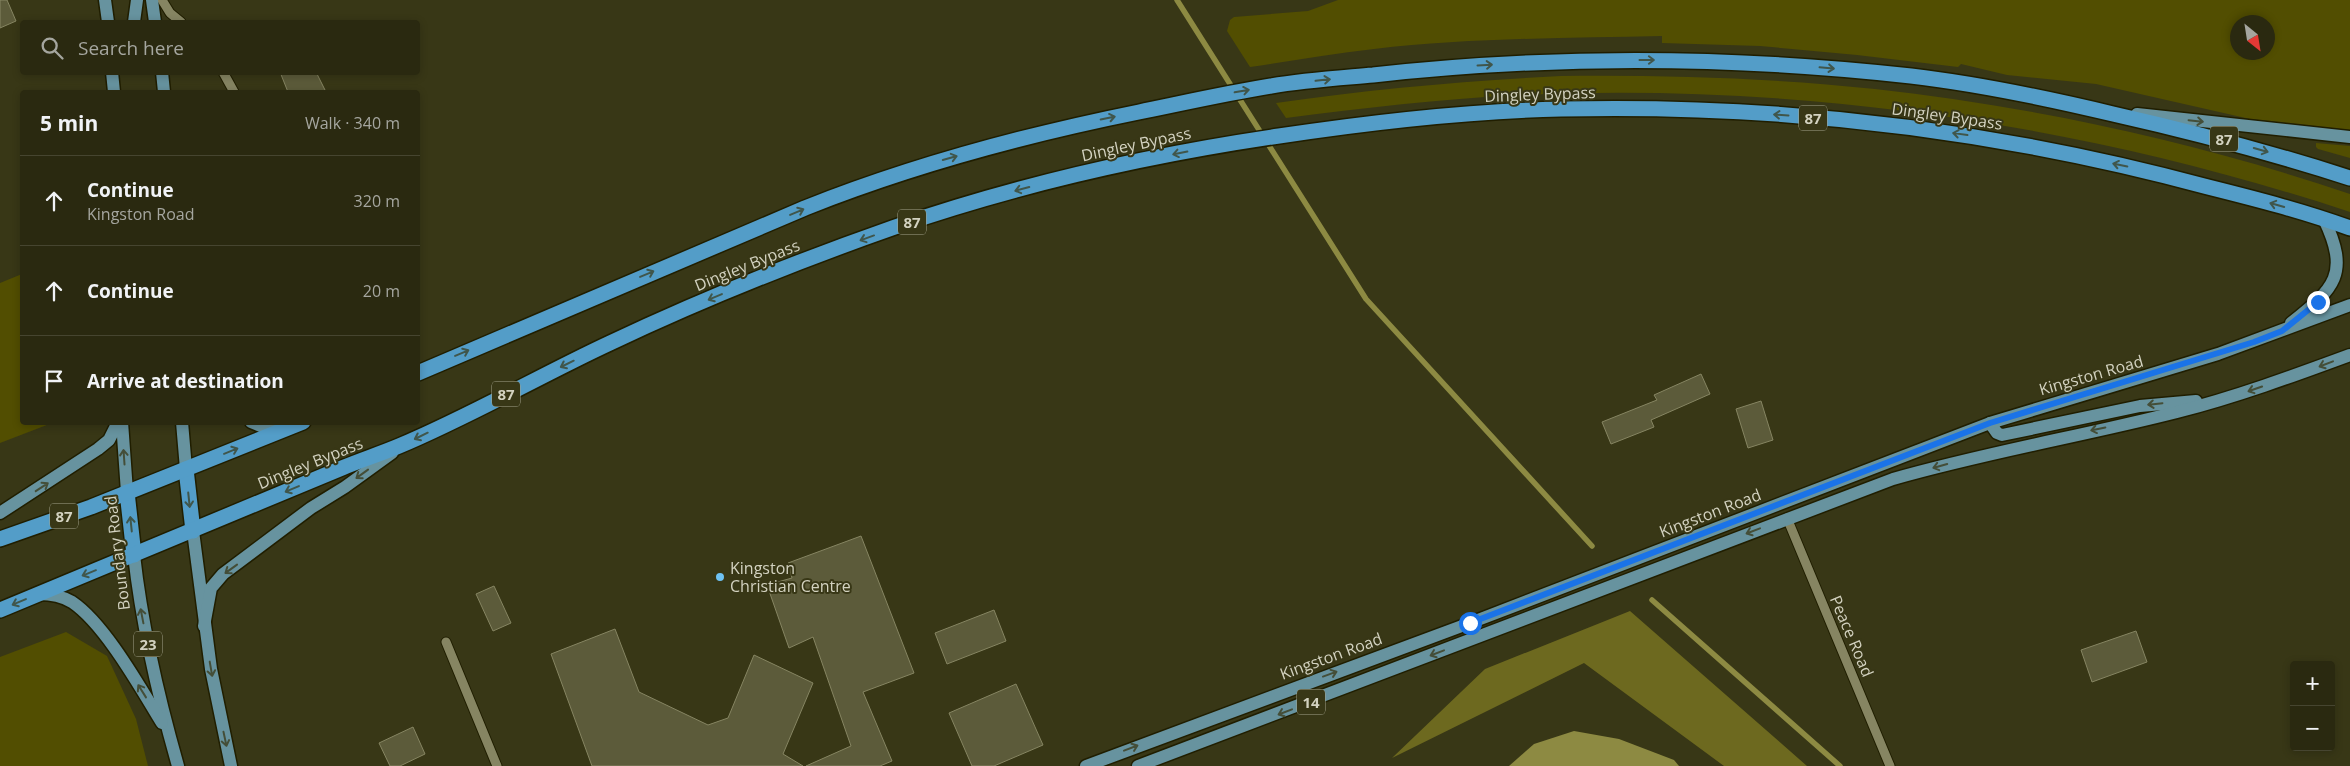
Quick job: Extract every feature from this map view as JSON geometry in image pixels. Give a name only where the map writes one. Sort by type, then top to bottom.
[{"type":"highway","name":"Dingley Bypass","points":[[420,372],[602,293],[864,185],[922,166],[1048,130],[1210,97],[1274,85],[1439,68],[1586,60],[1748,61],[1914,76],[2035,95],[2095,109],[2226,140],[2350,178]]},
{"type":"highway","name":"Dingley Bypass","points":[[0,610],[402,445],[610,342],[776,270],[899,226],[1016,190],[1100,168],[1228,143],[1399,120],[1560,109],[1688,110],[1830,119],[1906,127],[2027,145],[2150,171],[2324,218],[2350,228]]},
{"type":"highway","name":"87","points":[[0,540],[296,425]]},
{"type":"highway","points":[[186,469],[193,532]]},
{"type":"highway","name":"Boundary Road","points":[[127,492],[134,555]]},
{"type":"main road","points":[[105,0],[108,20]]},
{"type":"main road","points":[[134,20],[137,0]]},
{"type":"main road","points":[[152,0],[155,20]]},
{"type":"main road","points":[[112,75],[114,90]]},
{"type":"main road","points":[[163,75],[164,90]]},
{"type":"main road","points":[[2095,109],[2350,137]]},
{"type":"main road","points":[[2282,331],[2326,295],[2340,276],[2343,263],[2340,244],[2324,218]]},
{"type":"main road","name":"Kingston Road","points":[[1086,766],[1990,423],[2204,359],[2350,305]]},
{"type":"main road","name":"Kingston Road","points":[[1138,766],[1277,715],[1787,518],[1893,479],[1957,461],[2142,420],[2221,400],[2350,354]]},
{"type":"main road","points":[[1990,423],[1997,433],[2002,435],[2152,404],[2221,400]]},
{"type":"main road","points":[[0,513],[98,449],[109,440],[118,425]]},
{"type":"main road","name":"Boundary Road","points":[[120,425],[127,492]]},
{"type":"main road","points":[[182,425],[186,469]]},
{"type":"main road","points":[[262,425],[273,428],[292,425]]},
{"type":"main road","points":[[204,626],[211,588],[223,574],[311,508],[345,487],[402,445]]},
{"type":"main road","points":[[1781,503],[1787,518]]},
{"type":"main road","points":[[193,532],[204,626],[231,766]]},
{"type":"main road","name":"Boundary Road","points":[[134,555],[141,610],[168,732],[178,766]]},
{"type":"main road","points":[[39,594],[67,600],[85,613],[121,658],[168,732]]},
{"type":"street","points":[[162,0],[170,13],[179,20]]},
{"type":"street","points":[[225,75],[234,90]]},
{"type":"street","points":[[231,75],[234,90]]},
{"type":"street","name":"Peace Road","points":[[1787,518],[1890,766]]},
{"type":"street","points":[[446,642],[497,766]]},
{"type":"shaded area","points":[[1338,0],[2350,0],[2350,130],[2250,119],[2096,84],[2007,75],[1961,64],[1958,67],[1760,46],[1662,43],[1662,36],[1518,39],[1410,45],[1250,67],[1227,31],[1230,20],[1234,17],[1308,11]]},
{"type":"shaded area","points":[[1561,76],[1640,76],[1797,82],[1875,89],[2056,116],[2175,143],[2292,175],[2350,194],[2350,212],[2249,181],[2147,155],[2044,133],[1939,116],[1834,103],[1729,95],[1623,93],[1518,95],[1402,104],[1286,118],[1276,103],[1418,86]]},
{"type":"shaded area","points":[[2316,143],[2350,146],[2350,158],[2318,149]]},
{"type":"shaded area","points":[[20,275],[20,425],[47,425],[0,443],[0,283]]},
{"type":"shaded area","points":[[1630,611],[1807,766],[1724,766],[1584,663],[1392,758],[1485,669]]},
{"type":"shaded area","points":[[66,632],[107,656],[136,719],[148,766],[0,766],[0,657]]},
{"type":"shaded area","points":[[1574,731],[1619,739],[1674,760],[1679,766],[1509,766],[1534,744]]},
{"type":"building","points":[[0,0],[7,0],[16,21],[0,28]]},
{"type":"building","points":[[281,75],[318,75],[325,90],[287,90]]},
{"type":"building","points":[[1701,374],[1710,394],[1651,420],[1654,427],[1611,444],[1602,422],[1657,400],[1654,395]]},
{"type":"building","points":[[1761,401],[1773,440],[1748,448],[1736,409]]},
{"type":"building","points":[[861,536],[914,673],[863,692],[892,761],[880,766],[806,766],[851,746],[813,637],[789,648],[767,585],[792,578],[788,563]]},
{"type":"building","points":[[494,586],[511,623],[493,631],[476,594]]},
{"type":"building","points":[[994,610],[1006,641],[947,664],[935,633]]},
{"type":"building","points":[[615,629],[639,692],[708,725],[728,718],[754,655],[813,683],[783,754],[803,766],[592,766],[551,654]]},
{"type":"building","points":[[2136,631],[2147,662],[2092,682],[2081,650]]},
{"type":"building","points":[[1016,684],[1043,745],[994,766],[972,766],[949,713]]},
{"type":"building","points":[[413,727],[425,754],[400,766],[390,766],[379,743]]},
{"type":"waterway","points":[[1177,0],[1366,299],[1592,546]]},
{"type":"waterway","points":[[1652,600],[1840,766]]},
{"type":"place","name":"Kingston Christian Centre","points":[[720,577]]},
{"type":"route","points":[[1470,623],[1990,423],[2066,398],[2189,363],[2254,342],[2282,331],[2318,302]]}]
